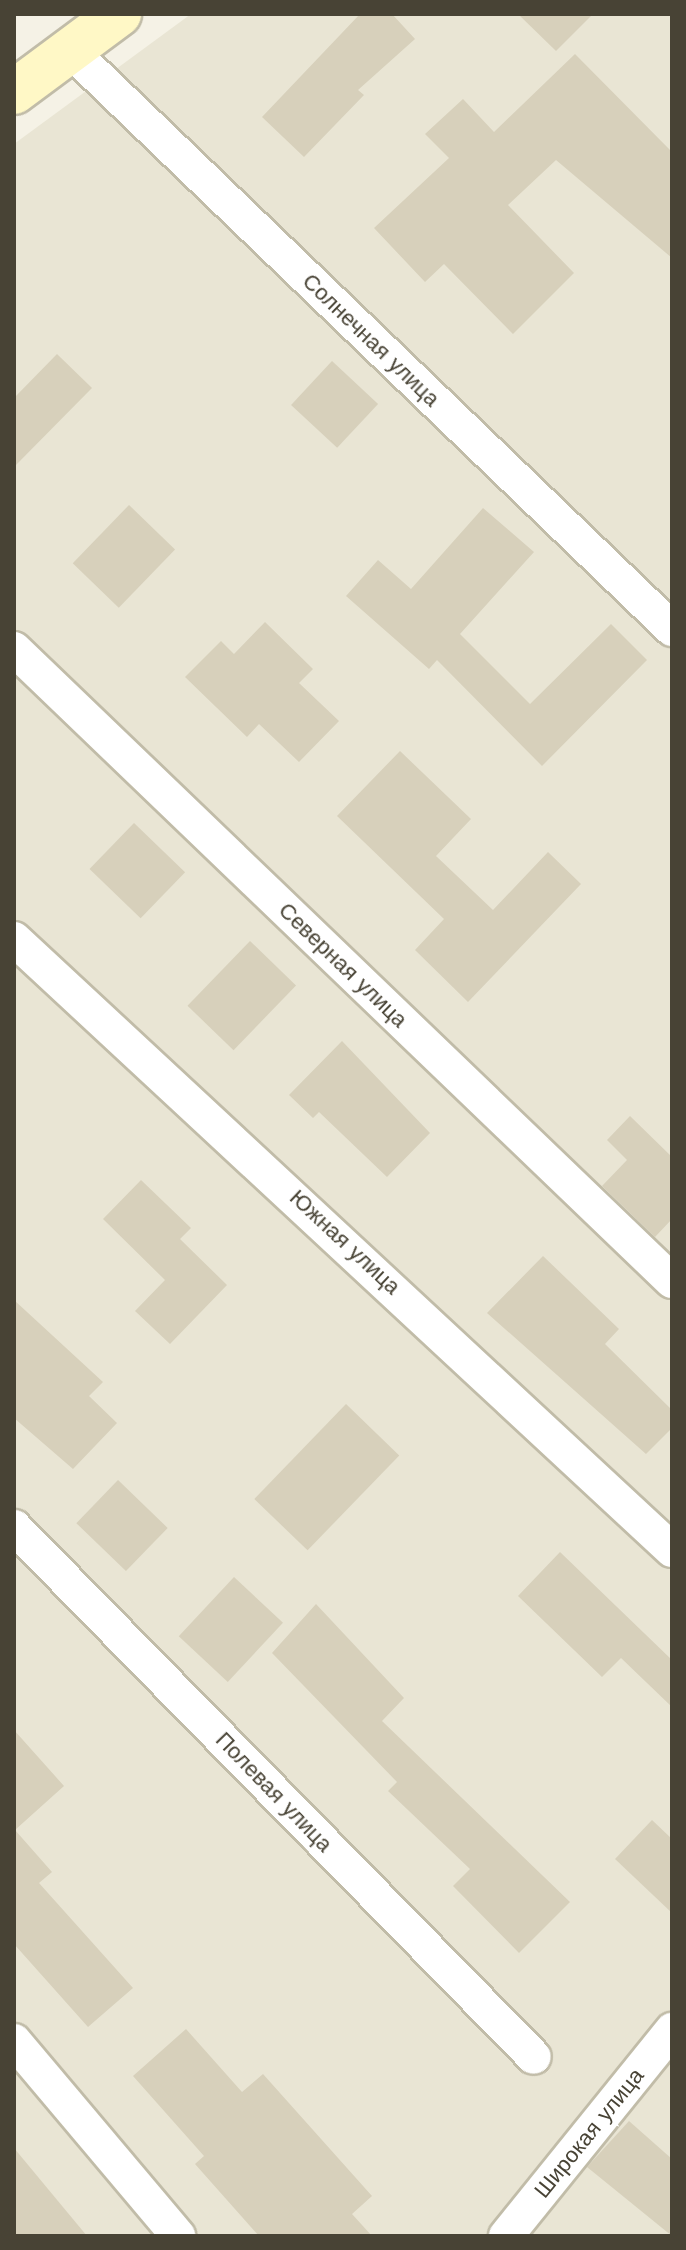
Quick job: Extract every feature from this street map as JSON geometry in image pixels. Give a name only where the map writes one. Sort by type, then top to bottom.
[{"type":"main road","points":[[14,92],[119,14]]},
{"type":"street","name":"Солнечная улица","points":[[71,51],[672,629]]},
{"type":"street","name":"Северная улица","points":[[14,649],[672,1281]]},
{"type":"street","name":"Южная улица","points":[[14,939],[672,1550]]},
{"type":"street","name":"Полевая улица","points":[[14,1527],[534,2057]]},
{"type":"street","name":"Широкая улица","points":[[506,2236],[672,2030]]},
{"type":"street","points":[[14,2041],[178,2236]]},
{"type":"shaded area","points":[[191,14],[672,14],[672,2236],[14,2236],[14,144]]},
{"type":"building","points":[[360,14],[392,14],[415,39],[358,90],[364,95],[304,157],[262,117]]},
{"type":"building","points":[[518,14],[593,14],[556,51]]},
{"type":"building","points":[[575,54],[672,152],[672,258],[556,160],[508,205],[574,273],[513,334],[444,264],[425,282],[374,228],[449,158],[425,134],[463,99],[494,132]]},
{"type":"building","points":[[57,354],[92,388],[14,467],[14,398]]},
{"type":"building","points":[[332,361],[378,404],[337,448],[291,405]]},
{"type":"building","points":[[129,505],[175,549],[119,608],[73,563]]},
{"type":"building","points":[[483,508],[534,552],[460,634],[530,704],[611,624],[647,660],[542,766],[437,660],[429,669],[346,596],[378,560],[411,589]]},
{"type":"building","points":[[265,622],[313,669],[299,683],[339,721],[299,762],[259,724],[247,737],[185,677],[221,641],[234,654]]},
{"type":"building","points":[[400,751],[471,819],[436,856],[493,910],[548,852],[581,884],[468,1002],[415,950],[444,919],[337,816]]},
{"type":"building","points":[[134,823],[185,872],[141,918],[90,869]]},
{"type":"building","points":[[250,941],[296,985],[234,1050],[187,1006]]},
{"type":"building","points":[[342,1041],[430,1133],[387,1177],[319,1112],[313,1118],[289,1095]]},
{"type":"building","points":[[630,1116],[672,1157],[672,1219],[655,1237],[602,1186],[627,1160],[607,1140]]},
{"type":"building","points":[[141,1180],[191,1228],[180,1239],[227,1285],[170,1344],[135,1311],[165,1280],[103,1219]]},
{"type":"building","points":[[543,1256],[619,1329],[605,1344],[672,1410],[672,1428],[646,1454],[487,1313]]},
{"type":"building","points":[[14,1300],[103,1382],[89,1396],[117,1423],[73,1469],[14,1418]]},
{"type":"building","points":[[346,1404],[399,1455],[308,1550],[254,1499]]},
{"type":"building","points":[[118,1480],[168,1528],[126,1571],[76,1523]]},
{"type":"building","points":[[560,1552],[672,1660],[672,1707],[621,1658],[602,1677],[518,1596]]},
{"type":"building","points":[[234,1577],[283,1623],[228,1682],[179,1636]]},
{"type":"building","points":[[316,1604],[404,1698],[382,1721],[570,1902],[519,1953],[453,1886],[470,1869],[388,1791],[397,1782],[272,1653]]},
{"type":"building","points":[[14,1730],[64,1786],[15,1830],[52,1872],[39,1883],[133,1988],[88,2027],[14,1944]]},
{"type":"building","points":[[652,1820],[672,1839],[672,1913],[615,1859]]},
{"type":"building","points":[[186,2029],[242,2092],[263,2074],[372,2196],[352,2214],[372,2236],[259,2236],[195,2164],[204,2156],[133,2076]]},
{"type":"building","points":[[629,2121],[672,2159],[672,2236],[587,2167]]},
{"type":"building","points":[[14,2148],[87,2236],[14,2236]]}]
